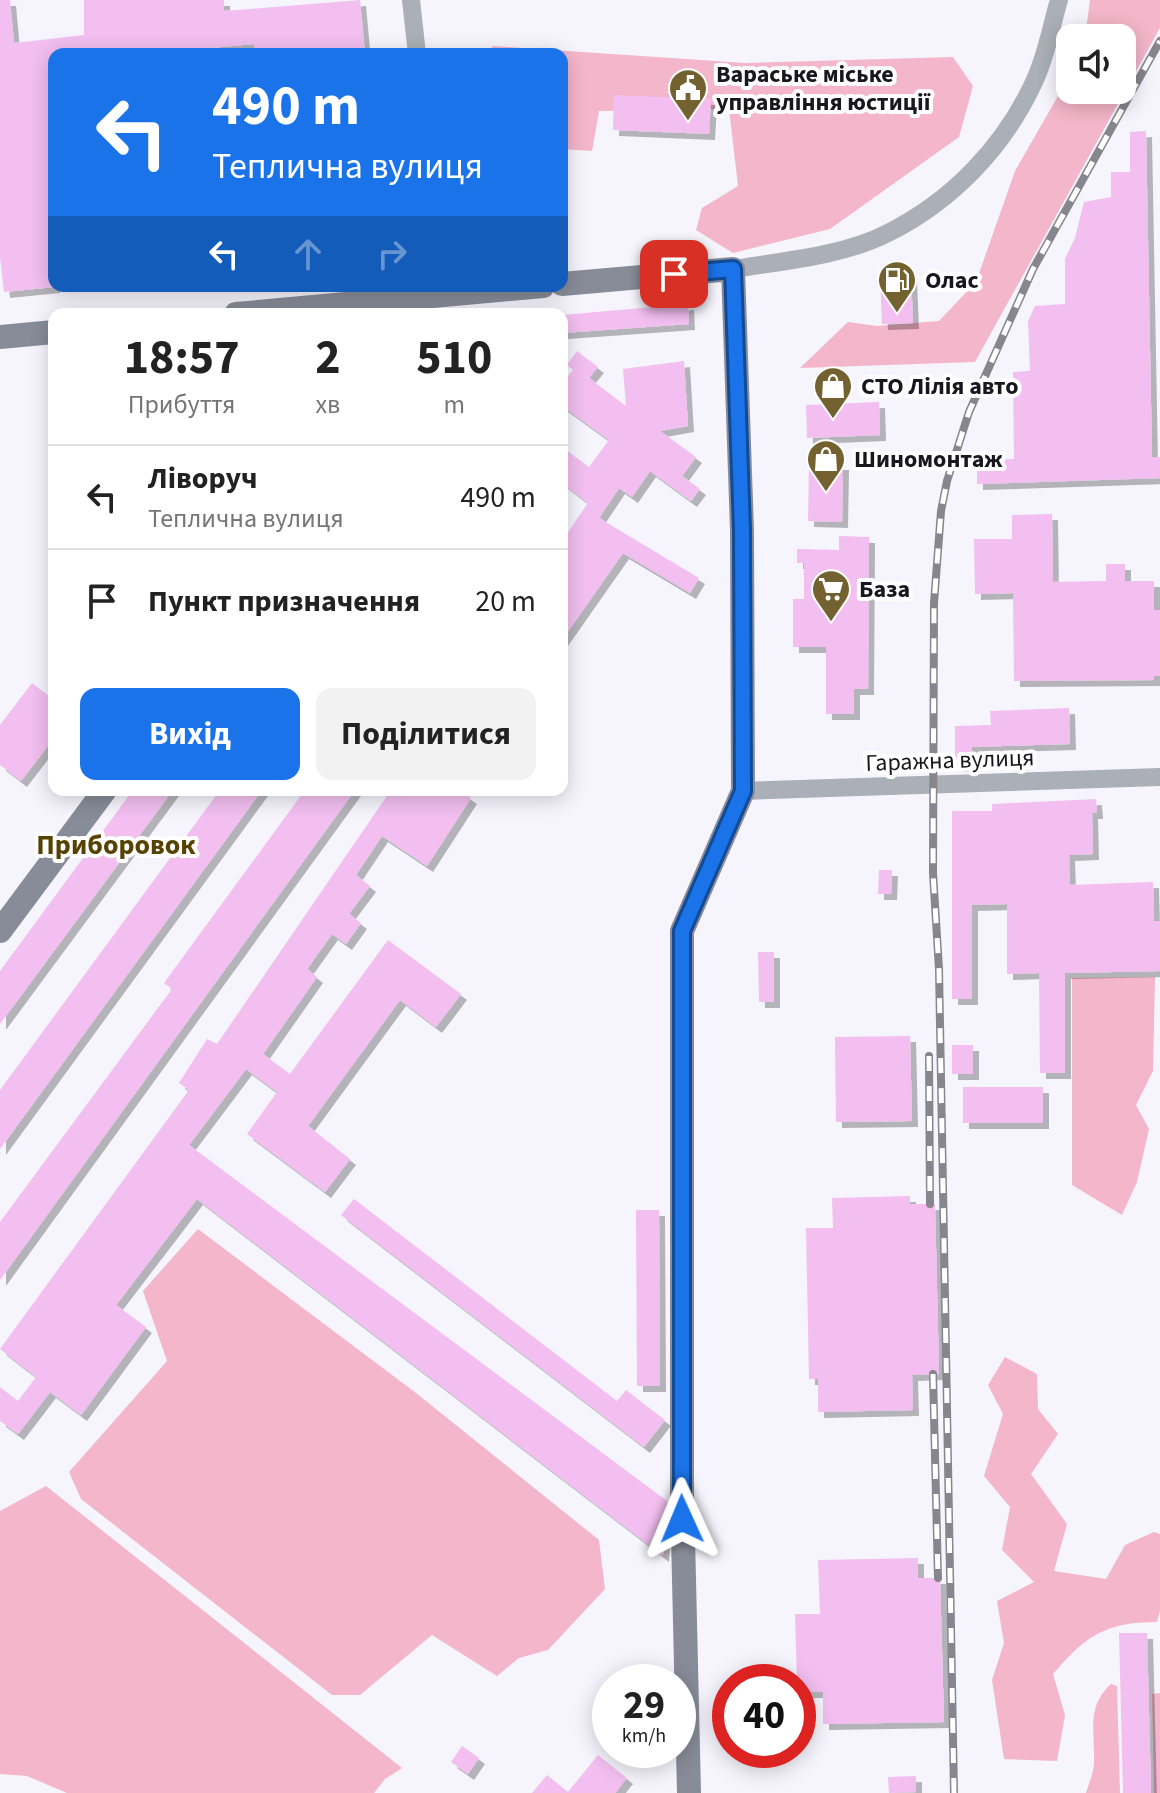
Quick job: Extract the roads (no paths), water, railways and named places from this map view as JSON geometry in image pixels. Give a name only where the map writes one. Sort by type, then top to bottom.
[{"type":"street","points":[[411,0],[416,48]]},
{"type":"street","points":[[568,283],[733,269],[838,249],[886,234],[965,179],[994,150],[1035,81],[1059,0]]},
{"type":"street","points":[[689,1793],[682,1494],[682,931],[743,791],[742,530],[733,269]]},
{"type":"street","points":[[313,308],[492,292]]},
{"type":"street","points":[[0,337],[48,333]]},
{"type":"street","name":"Гаражна вулиця","points":[[743,791],[1160,777]]},
{"type":"street","points":[[0,931],[101,796]]},
{"type":"railway","points":[[954,1793],[939,969],[933,873],[934,603],[941,511],[969,412],[1033,269],[1160,41]]},
{"type":"railway","points":[[929,1056],[930,1204]]},
{"type":"railway","points":[[933,1374],[938,1578]]},
{"type":"place","name":"Вараське міське управління юстиції","points":[[688,122]]},
{"type":"place","name":"Олас","points":[[897,314]]},
{"type":"place","name":"СТО Лілія авто","points":[[833,420]]},
{"type":"place","name":"Шиномонтаж","points":[[826,493]]},
{"type":"place","name":"База","points":[[831,623]]},
{"type":"district","name":"Приборовок","points":[[116,844]]}]
